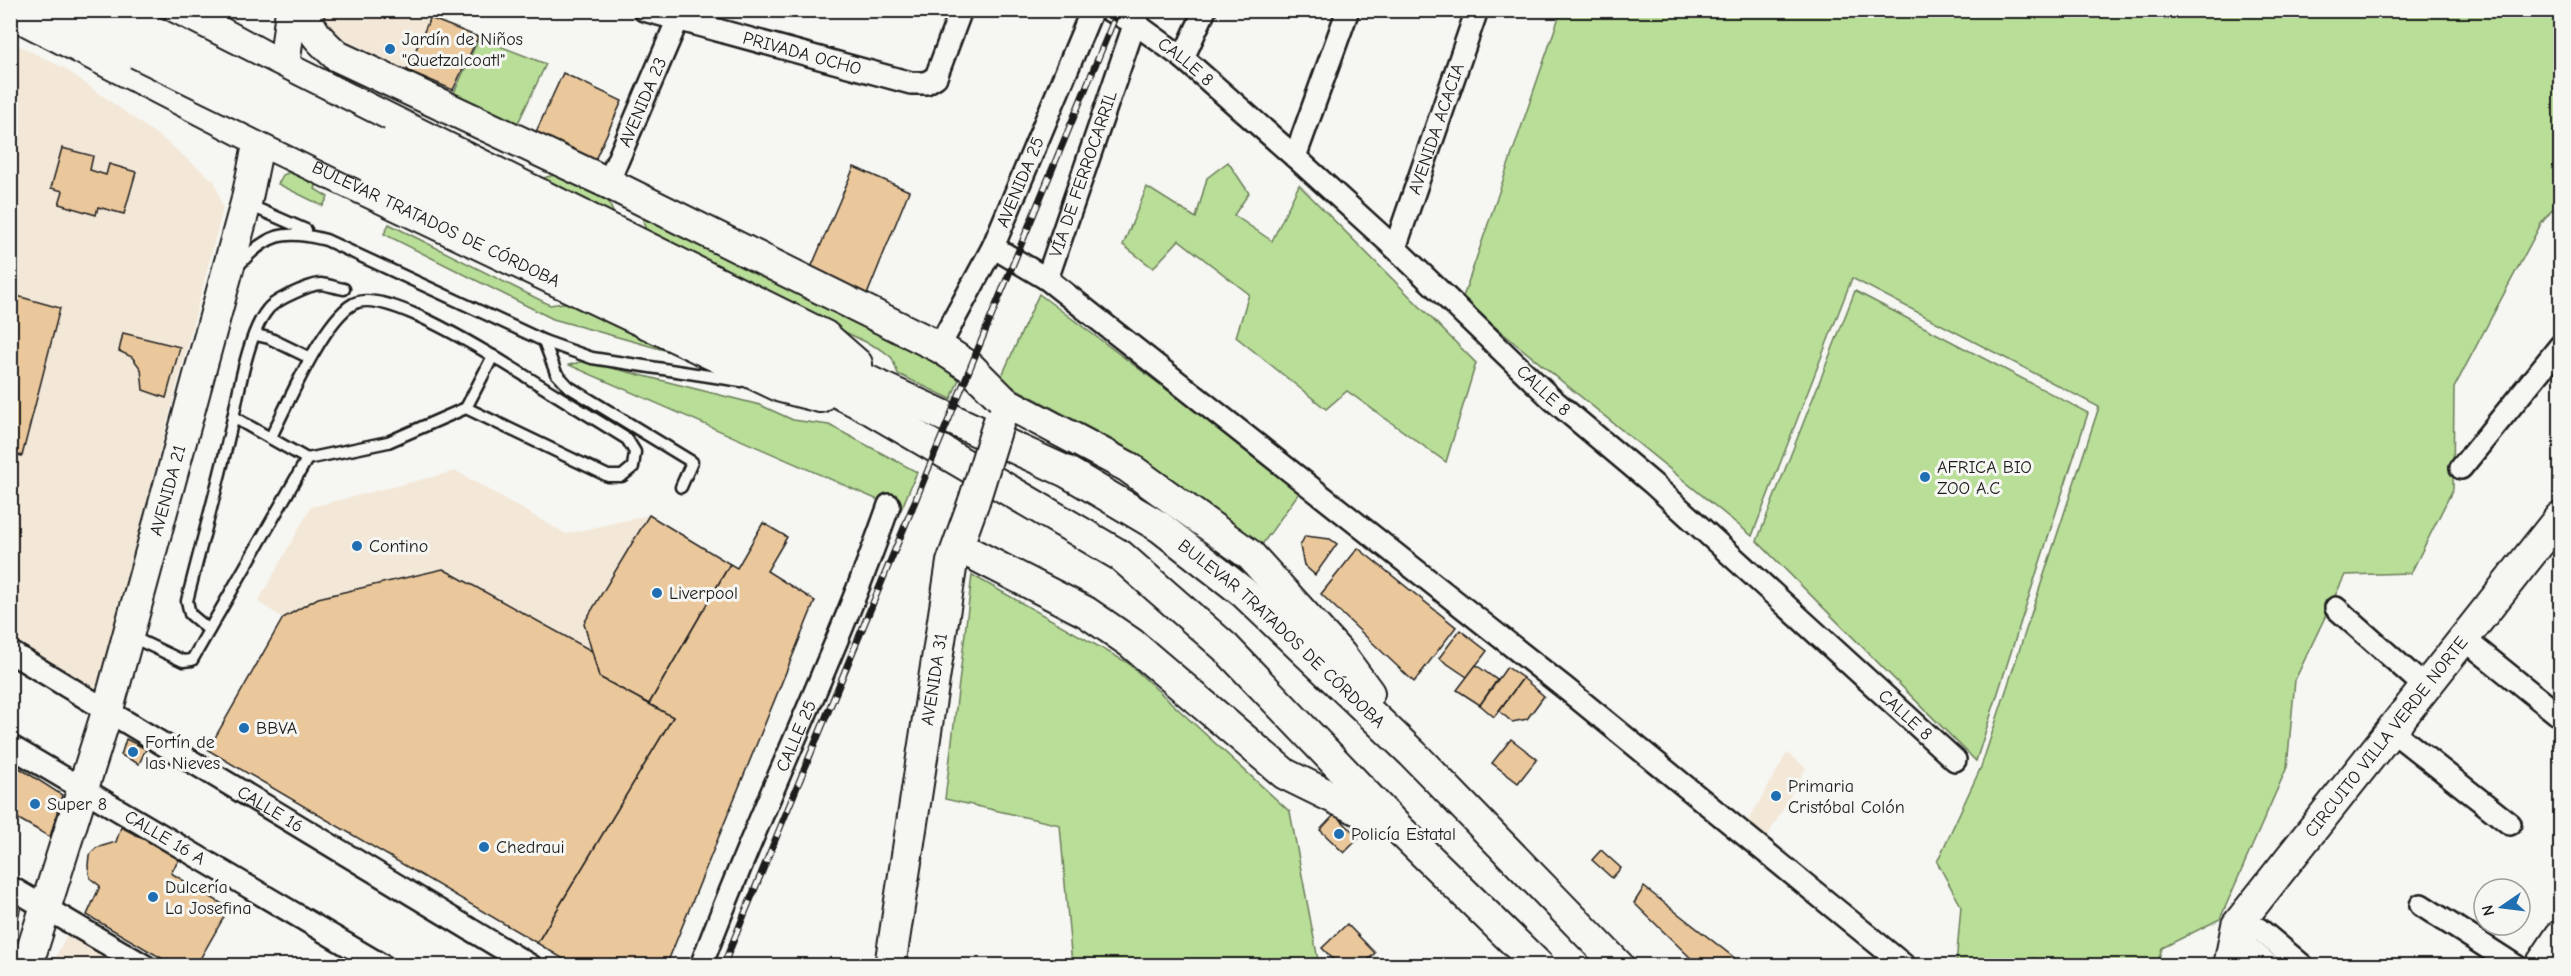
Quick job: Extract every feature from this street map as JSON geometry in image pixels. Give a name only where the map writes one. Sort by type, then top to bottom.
[{"type":"street","name":"BULEVAR TRATADOS DE CÓRDOBA","points":[[53,10],[142,41],[877,398],[1067,472],[1160,527],[1243,592],[1413,754],[1619,966]]},
{"type":"street","name":"BULEVAR TRATADOS DE CÓRDOBA","points":[[112,10],[142,41]]},
{"type":"street","name":"BULEVAR TRATADOS DE CÓRDOBA","points":[[180,10],[271,60],[512,178],[825,336],[877,398],[1121,556],[1225,647],[1400,831],[1539,966]]},
{"type":"street","points":[[271,60],[276,10]]},
{"type":"street","name":"AVENIDA 21","points":[[27,966],[108,709],[246,203],[260,140],[271,60],[291,10]]},
{"type":"street","points":[[306,10],[308,22],[315,36],[337,57],[608,183],[939,347],[970,367],[1002,411],[1128,467],[1250,555],[1341,655],[1413,754]]},
{"type":"street","name":"PRIVADA OCHO","points":[[644,10],[911,83],[926,83],[936,77],[962,10]]},
{"type":"street","name":"AVENIDA 25","points":[[939,347],[993,247],[1092,10]]},
{"type":"street","name":"CALLE 8","points":[[1109,10],[1136,16],[1395,248],[1552,399],[1652,483],[1955,760]]},
{"type":"street","points":[[1183,58],[1205,10]]},
{"type":"street","points":[[1295,157],[1348,10]]},
{"type":"street","name":"AVENIDA ACACIA","points":[[1395,248],[1477,10]]},
{"type":"street","name":"BULEVAR TRATADOS DE CÓRDOBA","points":[[10,12],[260,140],[781,387],[877,398]]},
{"type":"street","name":"VÍA DE FERROCARRIL","points":[[993,247],[1047,279],[1136,16]]},
{"type":"street","name":"AVENIDA 23","points":[[608,183],[678,19]]},
{"type":"street","points":[[512,178],[549,156]]},
{"type":"street","points":[[608,183],[633,240]]},
{"type":"street","points":[[1047,279],[1556,681],[1905,966]]},
{"type":"street","points":[[2461,468],[2560,346]]},
{"type":"street","name":"AVENIDA 31","points":[[890,966],[952,562],[1002,411]]},
{"type":"street","name":"CALLE 25","points":[[701,966],[734,878],[859,590],[889,505]]},
{"type":"street","name":"CIRCUITO VILLA VERDE NORTE","points":[[2229,966],[2237,925],[2560,517]]},
{"type":"street","points":[[959,546],[1086,612],[1131,643],[1285,774],[1400,831]]},
{"type":"street","points":[[2336,608],[2425,687]]},
{"type":"street","points":[[2463,638],[2560,716]]},
{"type":"street","name":"CALLE 16","points":[[10,652],[531,966]]},
{"type":"street","points":[[2391,730],[2510,824]]},
{"type":"street","name":"CALLE 16 A","points":[[10,746],[383,966]]},
{"type":"street","points":[[10,887],[145,966]]},
{"type":"street","points":[[2421,905],[2516,966]]},
{"type":"street","points":[[2237,925],[2248,947],[2270,966]]},
{"type":"street","points":[[2237,925],[2259,929],[2302,966]]},
{"type":"street","points":[[2540,966],[2560,936]]},
{"type":"lane","points":[[246,203],[544,341],[592,358],[781,387]]},
{"type":"lane","points":[[224,282],[255,247],[273,238],[297,232],[326,240]]},
{"type":"lane","points":[[209,630],[190,614],[187,601],[233,417],[239,384],[255,335],[267,309],[279,301],[311,285],[323,284],[344,289]]},
{"type":"lane","points":[[271,437],[310,358],[332,327],[353,304],[370,301],[404,310],[450,331],[627,439],[635,452],[633,467],[622,476],[608,476],[466,408]]},
{"type":"lane","points":[[255,335],[269,338],[310,358]]},
{"type":"lane","points":[[544,341],[556,373],[568,387],[692,462],[681,487]]},
{"type":"lane","points":[[233,417],[307,459],[388,442],[466,408],[493,356]]},
{"type":"lane","points":[[127,635],[183,661],[192,660],[307,459]]},
{"type":"shaded area","name":"Jardín de Niños \"Quetzalcoatl\"","points":[[318,10],[413,10],[430,18],[407,70],[321,29]]},
{"type":"shaded area","points":[[10,41],[64,68],[167,142],[215,182],[223,209],[97,693],[11,645]]},
{"type":"shaded area","points":[[456,471],[566,534],[649,515],[584,623],[592,651],[443,569],[318,598],[283,618],[258,602],[311,507]]},
{"type":"shaded area","name":"Primaria Cristóbal Colón","points":[[1787,753],[1806,768],[1766,839],[1746,825]]},
{"type":"shaded area","points":[[67,934],[120,965],[52,965]]},
{"type":"green space","points":[[1561,11],[2560,11],[2560,200],[2541,224],[2454,388],[2453,489],[2411,573],[2345,575],[2295,680],[2287,767],[2220,919],[2162,948],[2157,965],[2044,965],[2034,958],[2028,965],[1956,965],[1961,906],[1937,862],[1981,767],[2099,407],[1852,278],[1752,536],[1462,300]]},
{"type":"green space","points":[[479,38],[546,64],[517,125],[453,95]]},
{"type":"green space","points":[[1228,162],[1249,193],[1234,215],[1272,241],[1299,185],[1476,363],[1446,462],[1347,391],[1326,409],[1236,337],[1249,294],[1179,240],[1153,268],[1123,245],[1147,187],[1196,218],[1207,178]]},
{"type":"green space","points":[[297,169],[318,180],[315,189],[328,197],[323,206],[278,184],[283,175]]},
{"type":"green space","points":[[561,173],[605,193],[615,217],[540,179]]},
{"type":"green space","points":[[641,213],[961,374],[951,399],[898,374],[892,358],[882,350],[647,235]]},
{"type":"green space","points":[[389,224],[550,305],[570,302],[682,355],[553,319],[384,234]]},
{"type":"green space","name":"AFRICA BIO ZOO A.C","points":[[1855,291],[2088,413],[1976,761],[1757,541]]},
{"type":"green space","points":[[1039,294],[1301,490],[1261,546],[1135,452],[1000,380]]},
{"type":"green space","points":[[584,361],[760,405],[793,420],[829,425],[917,472],[901,510],[569,365]]},
{"type":"green space","points":[[972,575],[1128,663],[1290,812],[1319,965],[1072,965],[1060,825],[945,799]]},
{"type":"building","points":[[430,18],[478,37],[453,90],[407,70]]},
{"type":"building","points":[[563,73],[622,101],[594,162],[536,132]]},
{"type":"building","points":[[62,148],[93,156],[90,170],[106,175],[109,164],[136,172],[124,214],[98,207],[96,215],[59,204],[63,191],[51,188]]},
{"type":"building","points":[[854,167],[909,191],[864,302],[808,275]]},
{"type":"building","points":[[10,294],[60,308],[22,456],[10,453]]},
{"type":"building","points":[[123,333],[180,347],[166,398],[143,390],[141,369],[132,357],[119,351]]},
{"type":"building","name":"Liverpool","points":[[649,515],[730,564],[649,704],[599,677],[584,623]]},
{"type":"building","points":[[763,523],[787,537],[767,571],[815,601],[666,966],[575,966],[537,943],[673,717],[649,704],[730,564],[737,568]]},
{"type":"building","points":[[1305,536],[1330,539],[1337,544],[1315,575],[1304,565],[1300,546]]},
{"type":"building","points":[[1358,548],[1456,627],[1414,682],[1321,594]]},
{"type":"building","name":"Chedraui","points":[[443,569],[592,651],[599,677],[673,717],[537,943],[208,750],[283,618],[318,598]]},
{"type":"building","points":[[1460,630],[1487,651],[1467,677],[1439,658]]},
{"type":"building","points":[[1476,665],[1497,680],[1480,705],[1457,690]]},
{"type":"building","points":[[1507,667],[1523,678],[1494,717],[1480,705]]},
{"type":"building","points":[[1523,678],[1544,696],[1527,719],[1512,722],[1499,711]]},
{"type":"building","name":"Fortín de las Nieves","points":[[126,739],[146,749],[139,764],[121,755]]},
{"type":"building","points":[[1511,739],[1537,759],[1518,783],[1492,763]]},
{"type":"building","name":"Super 8","points":[[10,762],[62,795],[50,837],[10,814]]},
{"type":"building","name":"Policía Estatal","points":[[1335,814],[1359,838],[1344,853],[1320,830]]},
{"type":"building","name":"Dulcería La Josefina","points":[[121,827],[180,858],[171,873],[229,908],[196,966],[175,966],[87,915],[100,886],[90,878],[89,855],[96,848],[116,842]]},
{"type":"building","points":[[1601,850],[1621,868],[1612,878],[1592,860]]},
{"type":"building","points":[[1644,887],[1737,960],[1733,966],[1699,966],[1634,903]]},
{"type":"building","points":[[10,893],[23,900],[14,932],[10,930]]},
{"type":"building","points":[[1347,924],[1375,953],[1362,966],[1340,966],[1322,948]]},
{"type":"railway","points":[[723,966],[1118,10]]},
{"type":"place","name":"Jardín de Niños \"Quetzalcoatl\"","points":[[390,49]]},
{"type":"place","name":"AFRICA BIO ZOO A.C","points":[[1925,477]]},
{"type":"place","name":"Contino","points":[[357,546]]},
{"type":"place","name":"Liverpool","points":[[657,593]]},
{"type":"place","name":"BBVA","points":[[244,728]]},
{"type":"place","name":"Fortín de las Nieves","points":[[133,752]]},
{"type":"place","name":"Primaria Cristóbal Colón","points":[[1776,796]]},
{"type":"place","name":"Super 8","points":[[35,804]]},
{"type":"place","name":"Policía Estatal","points":[[1339,834]]},
{"type":"place","name":"Chedraui","points":[[484,847]]},
{"type":"place","name":"Dulcería La Josefina","points":[[153,897]]}]
